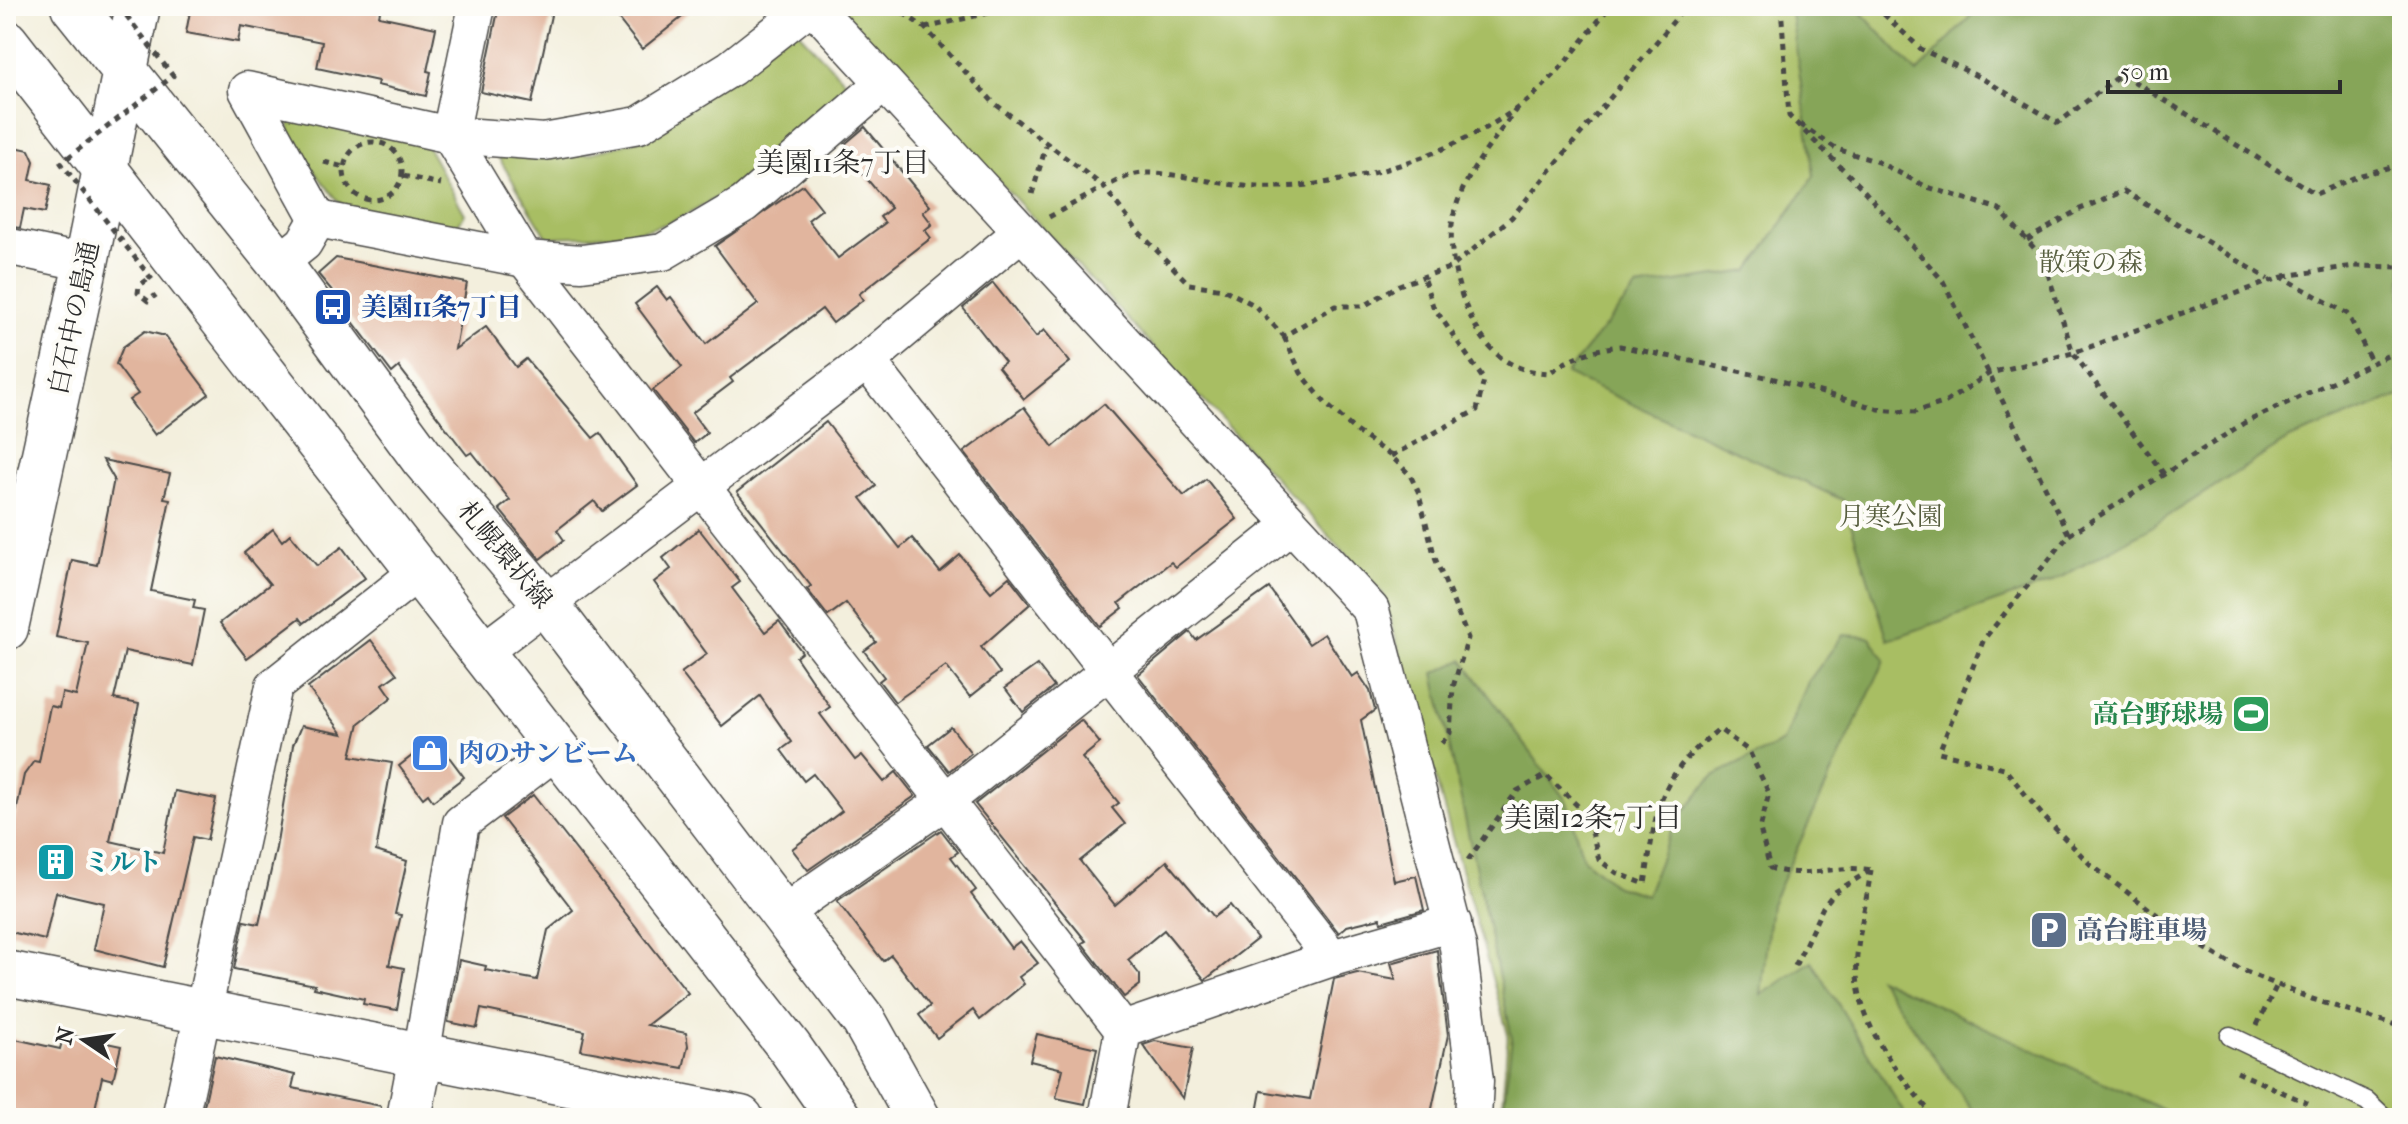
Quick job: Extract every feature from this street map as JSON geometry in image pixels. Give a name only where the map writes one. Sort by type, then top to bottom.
[{"type":"main road","name":"札幌環状線","points":[[73,6],[279,263],[423,459],[547,605],[864,1021],[918,1118]]},
{"type":"main road","name":"白石中の島通","points":[[6,628],[13,557],[86,263],[138,6]]},
{"type":"main road","points":[[6,42],[790,1048],[839,1118]]},
{"type":"main road","points":[[6,973],[421,1056],[630,1107],[741,1118]]},
{"type":"main road","points":[[409,1118],[421,1056]]},
{"type":"street","points":[[477,6],[450,135],[525,259],[1123,1030],[1107,1118]]},
{"type":"street","points":[[318,219],[247,90],[450,135],[544,142],[639,125],[731,68],[812,6],[1371,610],[1453,923],[1475,1081],[1473,1118]]},
{"type":"street","points":[[318,219],[525,259],[582,263],[663,252],[744,204],[884,83]]},
{"type":"street","points":[[279,263],[304,243],[318,219]]},
{"type":"street","points":[[481,653],[867,361],[1020,233]]},
{"type":"street","points":[[6,246],[86,263]]},
{"type":"street","points":[[867,361],[1332,958]]},
{"type":"street","points":[[784,917],[806,897],[944,802],[1290,526]]},
{"type":"street","points":[[180,1118],[274,686],[419,571]]},
{"type":"street","points":[[421,1056],[461,823],[557,750]]},
{"type":"street","points":[[1123,1030],[1332,958],[1453,923]]},
{"type":"lane","points":[[2230,1036],[2367,1101],[2385,1118]]},
{"type":"path","points":[[119,6],[173,76],[61,163],[154,282]]},
{"type":"path","points":[[893,6],[925,28],[994,103],[1046,146],[1104,187],[1137,230],[1189,284],[1223,289],[1254,305],[1284,336],[1301,373],[1326,404],[1410,475],[1418,491],[1435,558],[1468,638],[1453,687],[1450,733],[1414,778]]},
{"type":"path","points":[[925,28],[1017,6]]},
{"type":"path","points":[[1610,6],[1551,77],[1517,108],[1463,186],[1453,216],[1452,267],[1461,296],[1477,327],[1500,358],[1527,371],[1549,373],[1577,356],[1598,348],[1620,346],[1771,378],[1879,409],[1915,412],[1946,402],[1990,373],[2073,353],[2268,279],[2354,266],[2402,267]]},
{"type":"path","points":[[1284,336],[1335,306],[1364,306],[1399,285],[1424,280],[1452,267],[1512,217],[1686,6]]},
{"type":"path","points":[[1781,6],[1789,116],[1860,186],[1943,281],[2069,535]]},
{"type":"path","points":[[1875,6],[1921,49],[1981,78],[2058,123],[2122,74],[2316,194],[2358,176],[2402,164]]},
{"type":"path","points":[[1020,233],[1104,187],[1142,173],[1259,188],[1353,178],[1418,159],[1517,108]]},
{"type":"path","points":[[1789,116],[1837,149],[1878,162],[1927,187],[1999,209],[2043,258],[2073,353],[2164,474]]},
{"type":"path","points":[[383,143],[399,156],[403,176],[400,185],[386,198],[368,201],[352,192],[344,167],[348,157],[363,144],[383,143]]},
{"type":"path","points":[[1020,233],[1046,146]]},
{"type":"path","points":[[403,176],[444,185]]},
{"type":"path","points":[[2027,240],[2078,210],[2124,191],[2268,279]]},
{"type":"path","points":[[2282,277],[2348,314],[2371,361]]},
{"type":"path","points":[[1391,456],[1477,410],[1484,380],[1433,306],[1424,280]]},
{"type":"path","points":[[2402,349],[2244,423],[2069,535],[1984,639],[1939,752],[2004,768],[2043,816],[2091,865],[2188,938],[2241,970],[2289,990],[2402,1027]]},
{"type":"path","points":[[1474,852],[1517,791],[1546,775],[1588,816],[1599,860],[1617,873],[1645,884],[1664,786],[1688,753],[1719,729],[1749,751],[1769,793],[1760,829],[1770,868],[1793,876],[1846,866],[1871,870]]},
{"type":"path","points":[[1795,966],[1823,907],[1835,892],[1871,870]]},
{"type":"path","points":[[1871,870],[1857,957],[1866,1021],[1885,1054],[1935,1118]]},
{"type":"path","points":[[2237,1072],[2313,1106]]},
{"type":"green space","name":"月寒公園","points":[[836,6],[2402,6],[2402,1118],[1501,1118],[1508,1034],[1383,594]]},
{"type":"green space","name":"散策の森","points":[[1790,6],[1855,6],[1917,73],[1980,6],[2402,6],[2402,395],[2289,439],[2140,534],[2052,582],[1888,640],[1843,500],[1566,374],[1636,288],[1749,271],[1814,176]]},
{"type":"green space","points":[[795,28],[852,89],[791,141],[725,192],[665,224],[597,236],[547,237],[497,155],[588,154],[644,138]]},
{"type":"green space","points":[[302,112],[423,139],[465,214],[452,233],[343,207],[289,140],[290,121]]},
{"type":"green space","points":[[1843,635],[1870,637],[1885,660],[1771,904],[1761,995],[1812,961],[1907,1118],[1502,1118],[1512,1038],[1434,673],[1463,660],[1567,802],[1583,858],[1616,886],[1646,895],[1674,824],[1713,776],[1783,742],[1808,682]]},
{"type":"green space","points":[[1878,978],[2181,1118],[1978,1118]]},
{"type":"building","points":[[191,6],[381,6],[379,16],[436,28],[427,71],[431,72],[426,96],[377,85],[378,81],[317,68],[322,42],[241,26],[238,42],[186,33]]},
{"type":"building","points":[[499,6],[553,6],[532,103],[481,92]]},
{"type":"building","points":[[608,6],[696,6],[642,49]]},
{"type":"building","points":[[865,127],[930,206],[923,212],[932,224],[925,230],[931,238],[859,294],[863,300],[833,323],[822,309],[730,378],[733,382],[692,413],[707,433],[694,443],[653,390],[682,367],[635,304],[657,287],[667,300],[671,297],[706,344],[758,304],[715,246],[803,185],[822,209],[808,220],[838,258],[885,223],[880,217],[891,208],[853,162],[857,158],[845,144]]},
{"type":"building","points":[[6,145],[29,150],[34,161],[30,180],[51,185],[45,213],[24,209],[20,228],[6,226]]},
{"type":"building","points":[[336,258],[467,283],[455,349],[486,327],[516,367],[526,359],[593,438],[600,433],[637,485],[602,511],[594,501],[557,530],[564,540],[540,559],[499,509],[510,500],[472,452],[467,455],[399,367],[392,373],[348,315],[351,313],[318,274]]},
{"type":"building","points":[[993,283],[1036,337],[1044,330],[1070,362],[1024,399],[998,367],[1005,362],[963,308]]},
{"type":"building","points":[[145,331],[165,336],[209,394],[155,435],[129,400],[138,394],[116,364],[123,347]]},
{"type":"building","points":[[1104,404],[1184,496],[1206,479],[1237,519],[1176,567],[1171,562],[1119,603],[1123,608],[1100,626],[964,452],[1024,407],[1053,447]]},
{"type":"building","points":[[826,422],[876,486],[861,498],[900,548],[912,538],[940,572],[960,555],[991,592],[1009,577],[1030,604],[981,647],[1000,673],[970,697],[946,666],[895,702],[879,681],[884,677],[864,651],[876,642],[846,603],[828,616],[807,589],[811,586],[737,492]]},
{"type":"building","points":[[103,460],[170,474],[164,498],[170,499],[151,591],[195,600],[193,608],[204,610],[193,665],[125,651],[114,699],[139,704],[110,841],[163,853],[175,791],[216,799],[207,840],[193,837],[163,967],[94,949],[104,903],[56,892],[45,940],[6,931],[6,860],[24,775],[34,761],[39,762],[50,706],[59,708],[62,693],[76,696],[88,643],[56,637],[72,560],[97,565],[114,479]]},
{"type":"building","points":[[273,529],[282,541],[290,534],[317,566],[342,547],[365,578],[304,623],[300,618],[247,658],[220,623],[270,584],[244,553]]},
{"type":"building","points":[[699,529],[740,582],[732,588],[765,632],[779,621],[802,652],[796,657],[830,707],[820,714],[855,760],[862,755],[884,782],[896,772],[915,796],[808,870],[792,849],[842,811],[813,774],[804,781],[781,750],[792,742],[760,696],[722,726],[681,673],[707,654],[654,582],[671,569],[663,558]]},
{"type":"building","points":[[1269,588],[1309,644],[1324,634],[1352,677],[1358,673],[1370,691],[1375,710],[1361,720],[1394,881],[1416,876],[1424,910],[1381,922],[1380,918],[1347,926],[1339,933],[1138,675],[1190,632],[1196,640]]},
{"type":"building","points":[[371,640],[397,674],[383,684],[392,697],[359,723],[351,756],[392,763],[376,851],[407,861],[395,914],[401,915],[389,965],[404,968],[397,1010],[363,1004],[364,999],[314,988],[315,985],[234,969],[244,921],[259,924],[276,848],[293,745],[301,726],[343,734],[308,688]]},
{"type":"building","points":[[1037,665],[1054,687],[1023,712],[1005,688]]},
{"type":"building","points":[[1081,720],[1100,743],[1082,758],[1119,803],[1112,808],[1125,824],[1080,861],[1115,905],[1167,861],[1214,917],[1230,905],[1257,939],[1205,980],[1164,930],[1128,960],[1140,975],[1140,985],[1124,997],[1082,943],[1086,941],[975,804]]},
{"type":"building","points":[[951,727],[971,753],[949,771],[928,745]]},
{"type":"building","points":[[435,738],[464,777],[433,801],[428,794],[423,798],[399,766]]},
{"type":"building","points":[[533,795],[688,993],[647,1025],[686,1033],[688,1046],[683,1068],[581,1050],[585,1031],[481,1009],[477,1028],[448,1022],[459,960],[486,966],[485,970],[537,980],[548,930],[573,910],[502,818]]},
{"type":"building","points":[[941,830],[958,852],[951,857],[976,890],[971,894],[1011,948],[1020,941],[1038,963],[1019,977],[1024,984],[980,1020],[973,1010],[937,1038],[919,1015],[930,1006],[891,955],[883,961],[837,901]]},
{"type":"building","points":[[1437,950],[1448,1035],[1430,1118],[1256,1118],[1261,1091],[1310,1099],[1334,979],[1357,973],[1396,980],[1391,963]]},
{"type":"building","points":[[64,1034],[121,1046],[113,1080],[102,1077],[93,1118],[6,1118],[6,1037],[60,1049]]},
{"type":"building","points":[[1037,1034],[1097,1048],[1085,1104],[1056,1098],[1063,1069],[1030,1061]]},
{"type":"building","points":[[1155,1041],[1193,1048],[1183,1099],[1143,1045]]},
{"type":"building","points":[[215,1056],[295,1075],[292,1088],[381,1106],[380,1118],[202,1115]]},
{"type":"place","name":"美園11条7丁目","points":[[333,307]]},
{"type":"place","name":"高台野球場","points":[[2251,714]]},
{"type":"place","name":"肉のサンビーム","points":[[430,753]]},
{"type":"place","name":"ミルト","points":[[56,862]]},
{"type":"place","name":"高台駐車場","points":[[2049,930]]},
{"type":"district","name":"美園11条7丁目","points":[[843,162]]},
{"type":"district","name":"美園12条7丁目","points":[[1593,817]]}]
